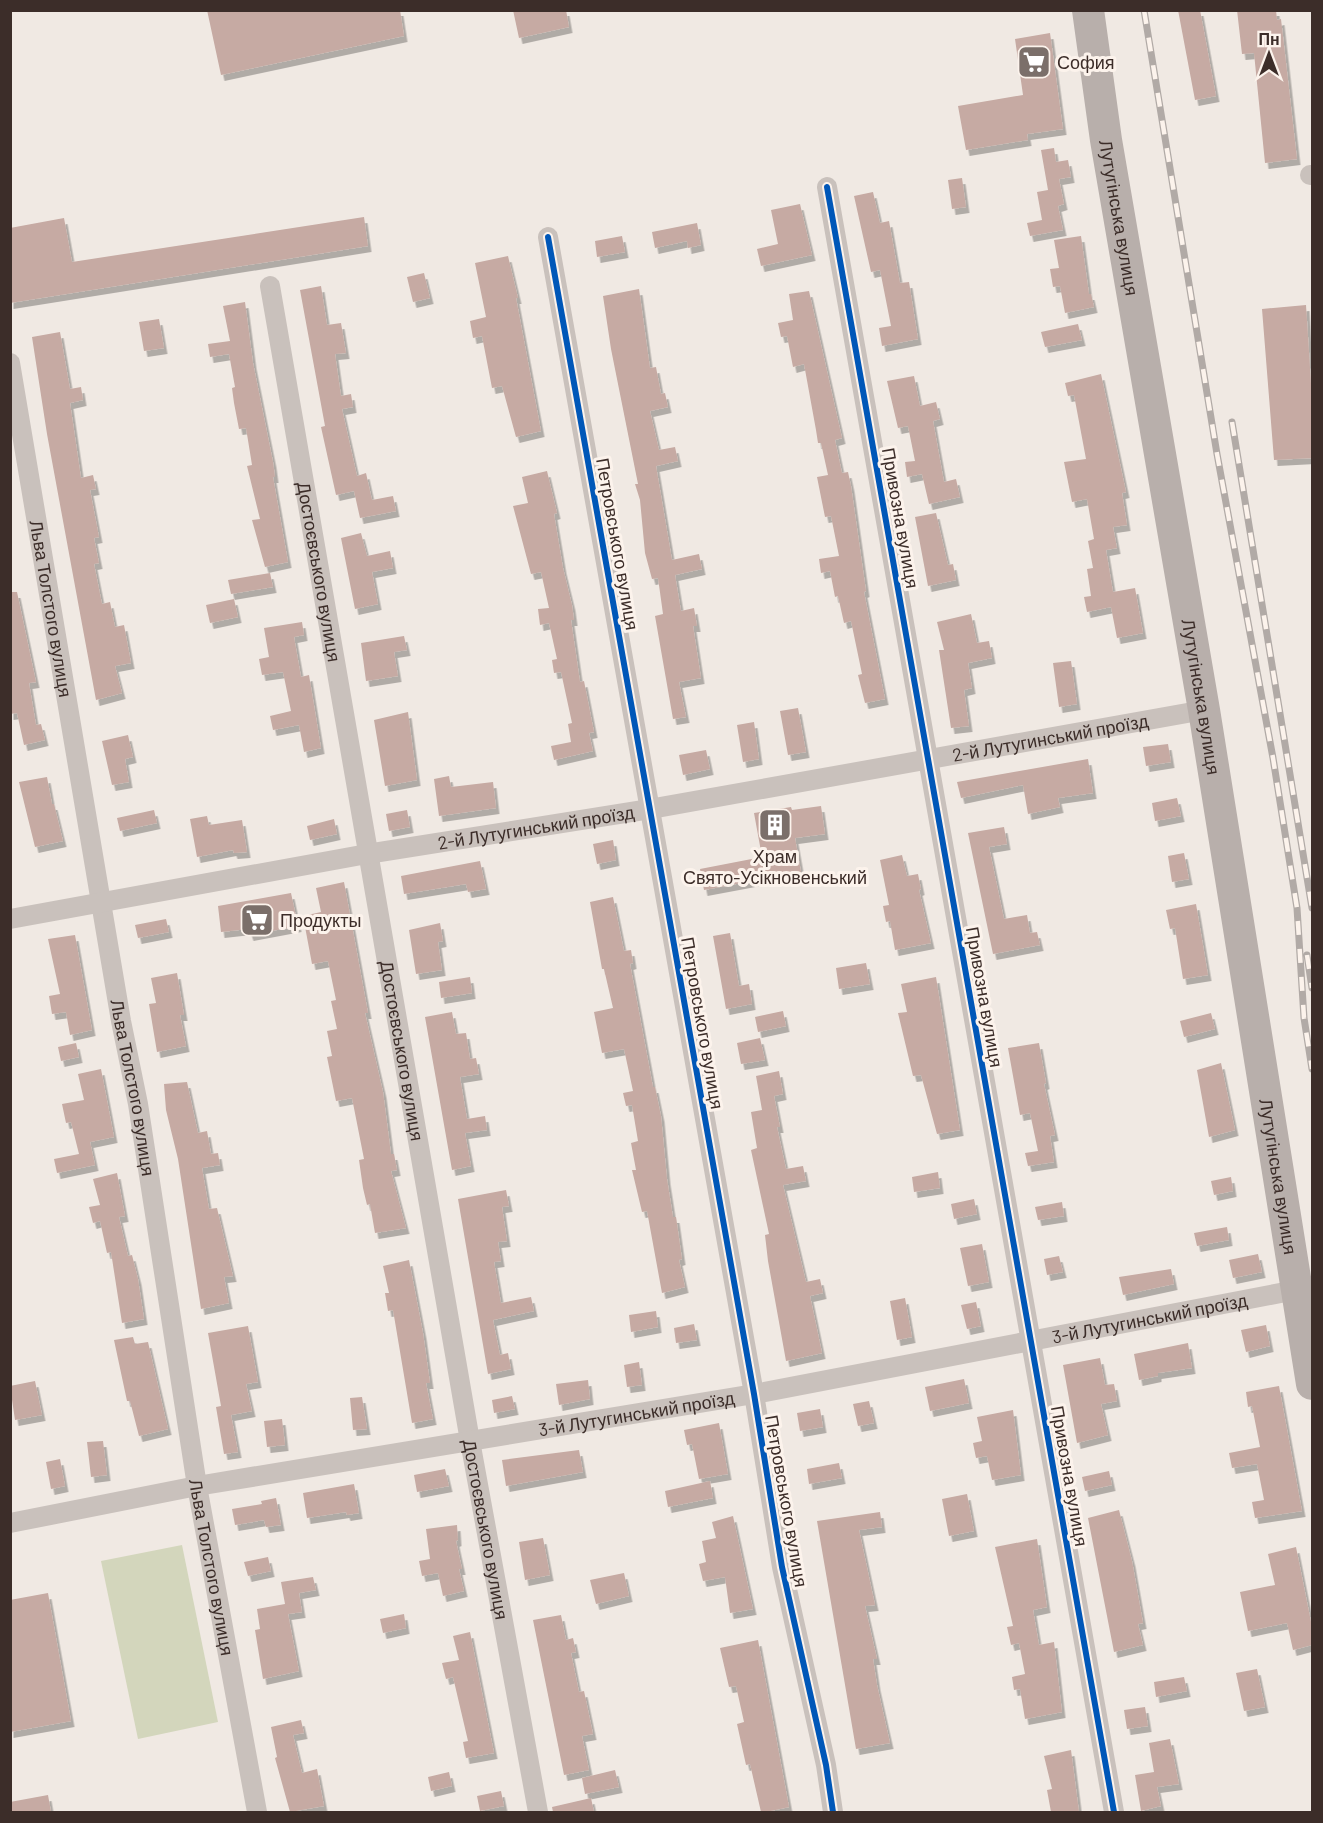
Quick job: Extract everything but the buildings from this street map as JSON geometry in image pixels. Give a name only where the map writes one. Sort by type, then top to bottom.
[{"type":"main road","name":"Лутугінська вулиця","points":[[1088,10],[1106,140],[1204,710],[1312,1384]]},
{"type":"street","name":"Привозна вулиця","points":[[827,187],[1114,1812]]},
{"type":"street","name":"Петровського вулиця","points":[[548,237],[754,1394],[782,1567],[826,1765],[833,1812]]},
{"type":"street","name":"Достоєвського вулиця","points":[[270,286],[470,1441],[538,1812]]},
{"type":"street","name":"Льва Толстого вулиця","points":[[10,363],[121,1021],[138,1104],[197,1486],[257,1812]]},
{"type":"street","name":"2-й Лутугинський проїзд","points":[[10,919],[367,854],[650,809],[1204,710]]},
{"type":"street","name":"3-й Лутугинський проїзд","points":[[10,1523],[197,1486],[754,1394],[1296,1290]]},
{"type":"green space","points":[[182,1545],[218,1722],[138,1739],[101,1561]]},
{"type":"railway","points":[[1144,10],[1217,454],[1273,758],[1297,908],[1304,1018],[1312,1069]]},
{"type":"railway","points":[[1232,422],[1312,908]]},
{"type":"railway","points":[[1307,955],[1312,988]]},
{"type":"cycle path","points":[[827,187],[1114,1812]]},
{"type":"cycle path","points":[[548,237],[754,1394],[782,1567],[826,1765],[833,1812]]},
{"type":"place","name":"София","points":[[1034,62]]},
{"type":"place","name":"Храм Свято-Усікновенський","points":[[775,825]]},
{"type":"place","name":"Продукты","points":[[257,920]]}]
